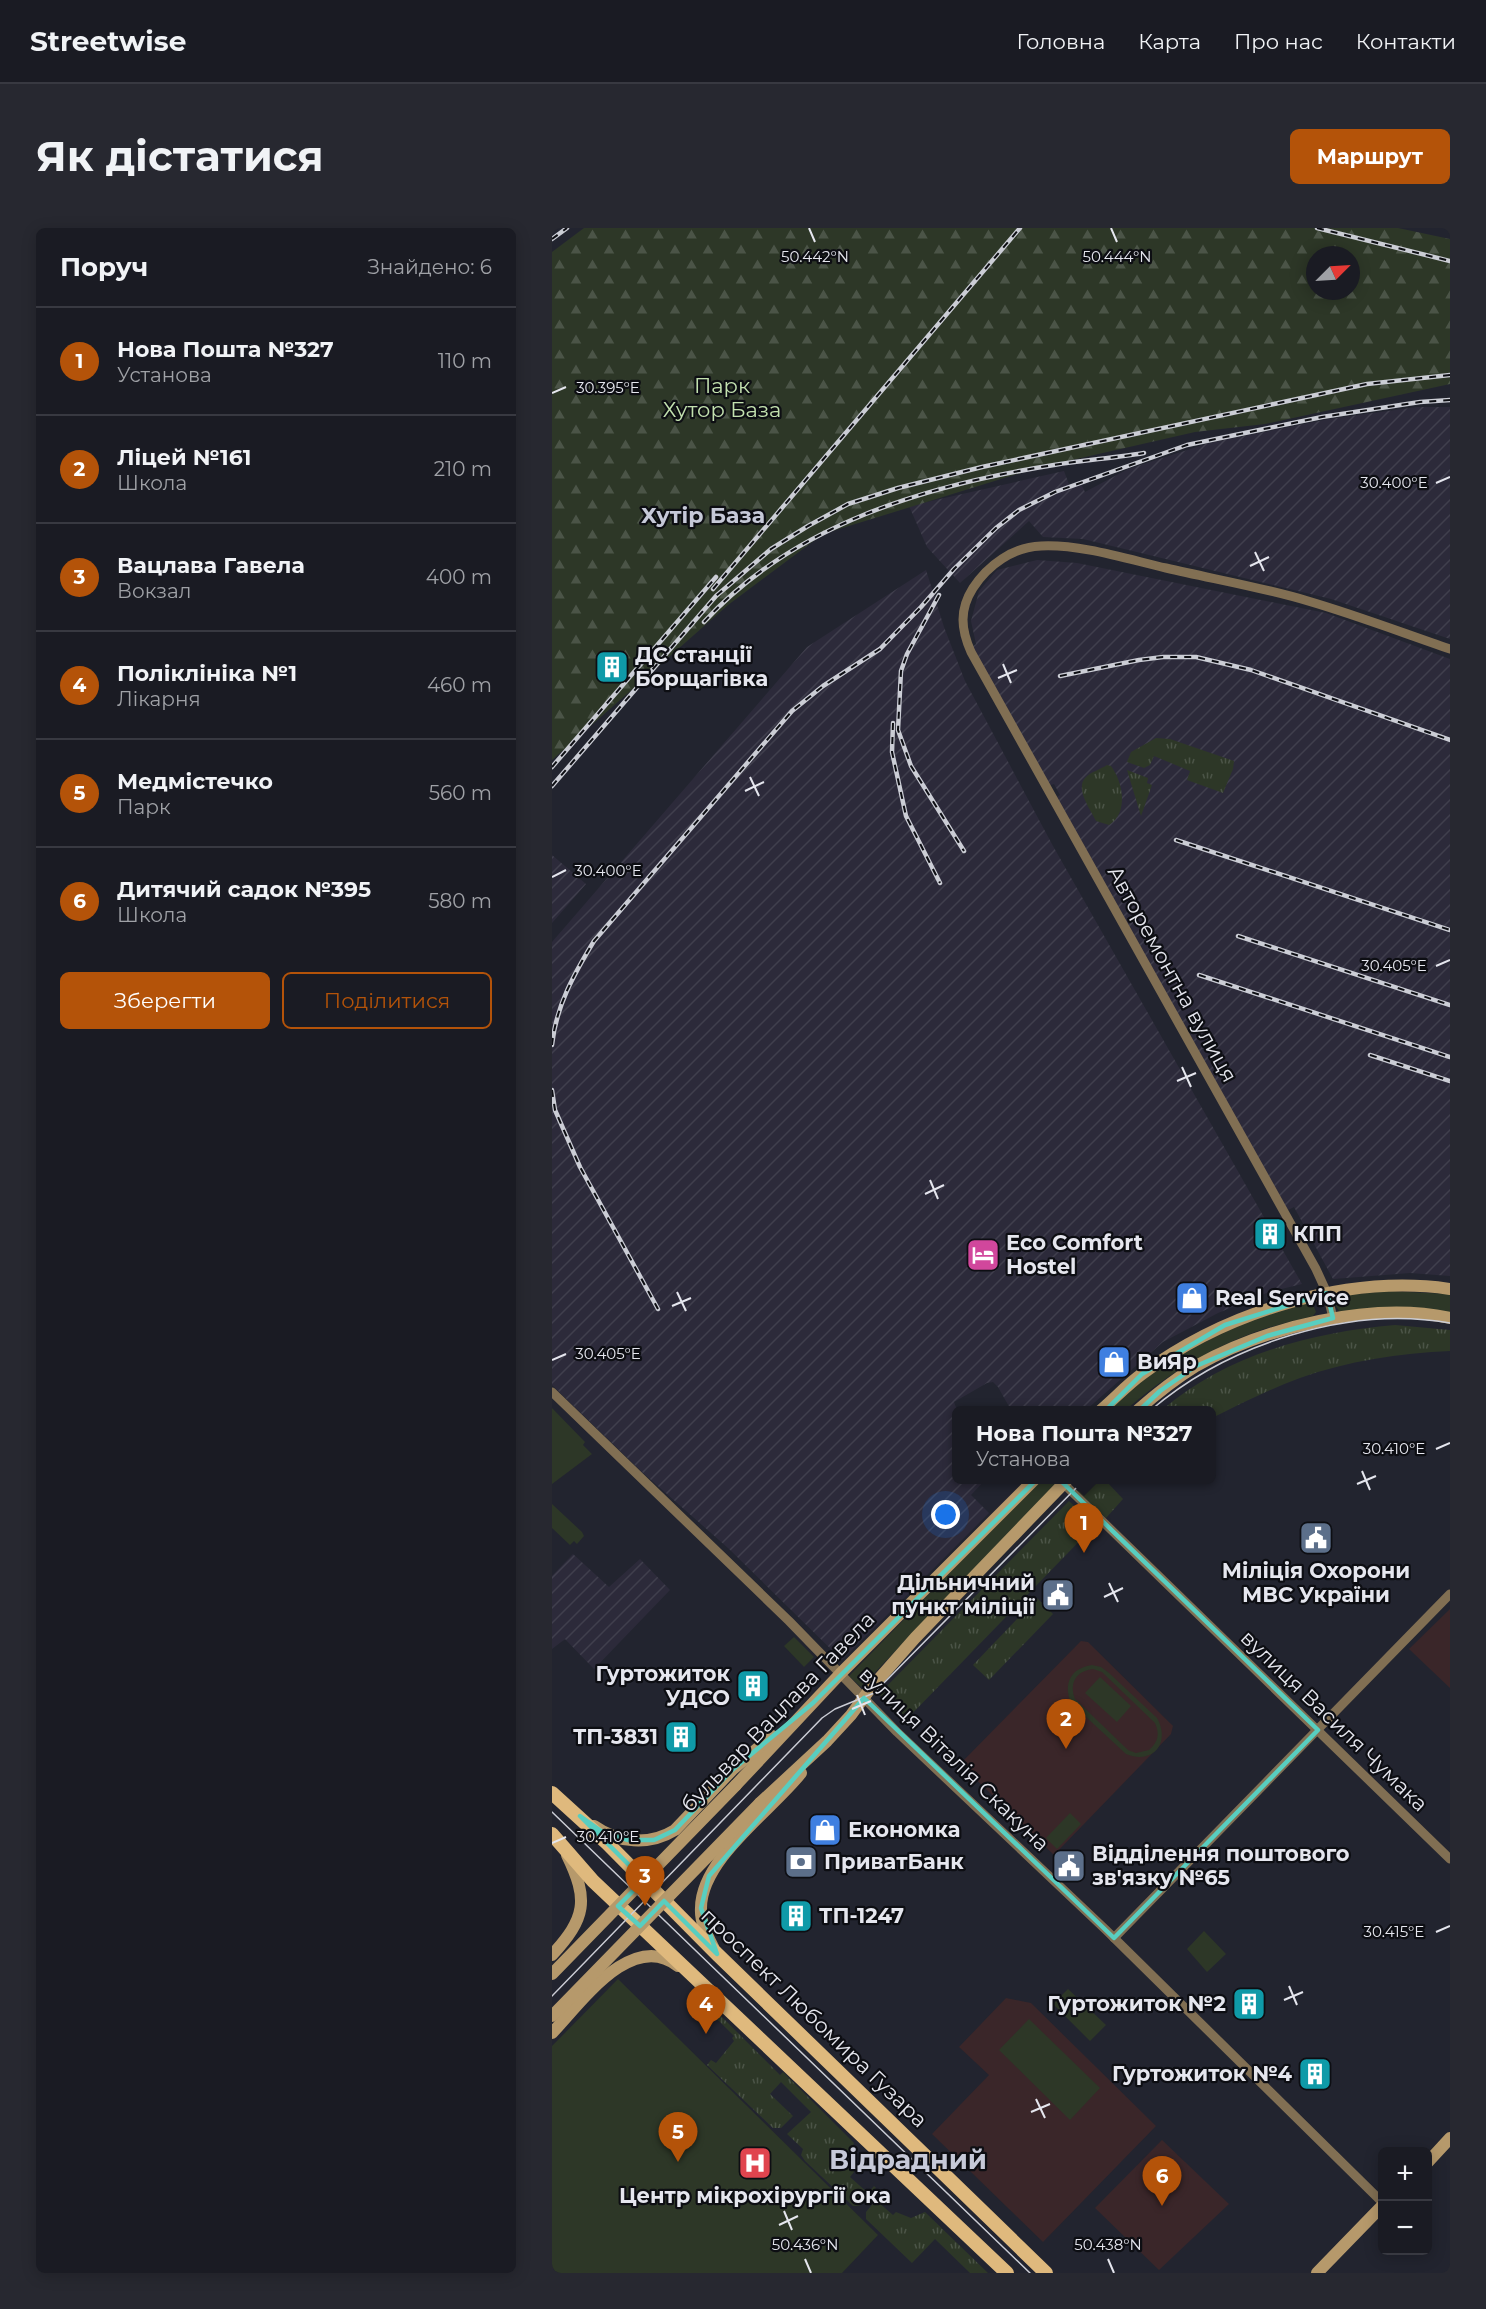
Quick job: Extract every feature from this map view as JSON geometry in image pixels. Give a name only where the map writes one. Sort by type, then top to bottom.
[{"type":"main road","points":[[1106,1406],[1142,1374],[1187,1345],[1225,1325],[1278,1306],[1327,1293],[1389,1287],[1450,1289]]},
{"type":"main road","points":[[1143,1406],[1196,1366],[1226,1352],[1306,1323],[1333,1318],[1391,1313],[1450,1318]]},
{"type":"main road","name":"бульвар Вацлава Гавела","points":[[552,1974],[736,1785],[840,1674],[1029,1484]]},
{"type":"main road","points":[[717,1954],[702,1923],[700,1908],[703,1890],[709,1876],[726,1852],[790,1787],[915,1638],[1062,1484]]},
{"type":"main road","points":[[580,1816],[601,1831],[628,1840],[654,1840],[665,1836],[675,1830],[732,1770],[813,1703]]},
{"type":"main road","points":[[552,2016],[760,1803],[827,1741]]},
{"type":"main road","name":"проспект Любомира Гузара","points":[[552,1793],[580,1816],[717,1954],[1046,2273]]},
{"type":"main road","points":[[552,1834],[593,1881],[1006,2273]]},
{"type":"main road","points":[[552,1955],[567,1939],[581,1907],[578,1877],[563,1846]]},
{"type":"main road","points":[[552,2033],[607,1975],[616,1967],[636,1958],[666,1959],[696,1979]]},
{"type":"main road","points":[[1432,2158],[1450,2138]]},
{"type":"main road","points":[[1317,2273],[1378,2209]]},
{"type":"street","name":"Авторемонтна вулиця","points":[[1333,1318],[1327,1293],[1286,1215],[971,652],[963,633],[962,617],[969,594],[993,564],[1008,555],[1039,546],[1068,547],[1307,601],[1450,649]]},
{"type":"street","name":"вулиця Віталія Скакуна","points":[[552,1392],[774,1606],[864,1698],[1114,1938],[1380,2201]]},
{"type":"street","name":"вулиця Василя Чумака","points":[[1068,1484],[1450,1859]]},
{"type":"street","points":[[1114,1938],[1450,1594]]},
{"type":"highlighted area","points":[[1327,1293],[1333,1318],[1267,1336],[1196,1366],[1160,1391],[1063,1483],[1318,1730],[1114,1938],[864,1698],[709,1876],[701,1908],[717,1954],[664,1901],[640,1926],[618,1906],[644,1880],[580,1816],[601,1831],[628,1840],[654,1840],[675,1830],[732,1770],[813,1703],[1142,1374],[1225,1325]]},
{"type":"shaded area","points":[[1417,407],[1450,407],[1450,639],[1331,599],[1083,539],[1043,537],[1029,521],[960,583],[927,547],[909,506],[1064,471],[1070,487],[1081,484],[1085,492],[1128,469],[1209,443],[1329,419]]},
{"type":"shaded area","points":[[1037,560],[1077,563],[1326,613],[1450,659],[1450,1276],[1410,1273],[1333,1279],[1294,1207],[1284,1212],[1050,801],[1060,795],[1054,784],[1047,786],[968,650],[976,644],[971,621],[979,591],[997,570]]},
{"type":"shaded area","points":[[926,570],[944,627],[965,681],[1053,846],[1302,1284],[1269,1292],[1218,1313],[1163,1342],[1091,1406],[1009,1406],[993,1382],[987,1383],[954,1402],[956,1406],[952,1406],[952,1484],[981,1484],[971,1495],[989,1513],[842,1660],[728,1548],[642,1472],[552,1385],[552,942],[807,647]]},
{"type":"shaded area","points":[[552,855],[586,884],[552,923]]},
{"type":"shaded area","points":[[573,1554],[609,1587],[640,1559],[670,1590],[594,1669],[565,1639],[552,1649],[552,1576]]},
{"type":"shaded area","points":[[1450,1609],[1450,1688],[1409,1649]]},
{"type":"shaded area","points":[[1081,1641],[1088,1642],[1173,1726],[1171,1734],[1054,1855],[960,1764]]},
{"type":"shaded area","points":[[1006,1998],[1031,2003],[1156,2126],[1043,2242],[932,2134],[989,2075],[959,2047]]},
{"type":"shaded area","points":[[1162,2140],[1229,2204],[1159,2270],[1095,2208]]},
{"type":"green space","name":"Парк Хутор База","points":[[584,228],[1398,228],[1450,239],[1450,384],[1265,424],[1195,432],[1037,468],[823,534],[728,605],[552,760],[552,252]]},
{"type":"green space","points":[[1156,738],[1170,739],[1234,761],[1223,793],[1187,780],[1190,771],[1154,756],[1150,765],[1144,768],[1127,762],[1131,752]]},
{"type":"green space","points":[[1107,765],[1111,766],[1119,780],[1122,797],[1119,813],[1109,825],[1096,821],[1082,787],[1086,777]]},
{"type":"green space","points":[[1127,770],[1148,778],[1147,783],[1152,785],[1141,816]]},
{"type":"green space","points":[[1388,1291],[1450,1294],[1450,1313],[1340,1312],[1335,1305],[1335,1296]]},
{"type":"green space","points":[[1312,1302],[1316,1312],[1313,1316],[1264,1329],[1226,1344],[1173,1373],[1131,1406],[1112,1406],[1144,1378],[1188,1350],[1259,1316]]},
{"type":"green space","points":[[1395,1325],[1450,1330],[1450,1351],[1374,1359],[1318,1372],[1278,1387],[1216,1416],[1216,1406],[1167,1406],[1214,1374],[1242,1361],[1302,1340],[1364,1328]]},
{"type":"green space","points":[[552,1408],[585,1442],[583,1445],[592,1454],[552,1484]]},
{"type":"green space","points":[[1036,1484],[1055,1484],[861,1687],[849,1676]]},
{"type":"green space","points":[[1085,1484],[1109,1484],[1123,1499],[1106,1518],[1078,1492]]},
{"type":"green space","points":[[1069,1501],[1095,1525],[905,1721],[879,1694]]},
{"type":"green space","points":[[552,1504],[582,1532],[584,1536],[577,1544],[574,1541],[570,1545],[552,1528]]},
{"type":"green space","points":[[1037,1598],[1053,1614],[989,1680],[973,1665]]},
{"type":"green space","points":[[794,1637],[814,1657],[804,1667],[784,1646]]},
{"type":"green space","points":[[1092,1665],[1101,1667],[1157,1718],[1162,1736],[1157,1750],[1144,1757],[1126,1754],[1071,1703],[1069,1683],[1074,1673]],"holes":[[[1093,1669],[1102,1672],[1155,1723],[1157,1738],[1149,1750],[1136,1753],[1128,1750],[1075,1699],[1073,1688],[1078,1675]]]},
{"type":"green space","points":[[1100,1677],[1131,1706],[1117,1722],[1085,1693]]},
{"type":"green space","points":[[1070,1813],[1081,1824],[1057,1849],[1046,1838]]},
{"type":"green space","points":[[1204,1931],[1226,1954],[1207,1972],[1187,1949]]},
{"type":"green space","points":[[618,1979],[878,2235],[842,2273],[554,2273],[552,2271],[552,2046]]},
{"type":"green space","points":[[1068,1989],[1106,2025],[1090,2041],[1053,2004]]},
{"type":"green space","points":[[716,2011],[780,2075],[783,2072],[854,2143],[848,2158],[854,2172],[850,2177],[868,2193],[874,2186],[876,2188],[859,2206],[853,2206],[805,2161],[801,2155],[803,2149],[787,2134],[811,2112],[781,2082],[770,2094],[793,2116],[781,2128],[773,2128],[707,2065],[711,2060],[716,2063],[734,2041],[732,2038],[734,2036],[713,2015]]},
{"type":"green space","points":[[1029,2019],[1100,2088],[1070,2120],[999,2050]]},
{"type":"green space","points":[[882,2193],[884,2195],[878,2202],[893,2215],[896,2212],[911,2218],[925,2212],[988,2273],[970,2273],[935,2239],[912,2263],[866,2219],[866,2212]]},
{"type":"tram line","points":[[1156,1406],[1216,1366],[1291,1335],[1331,1325],[1372,1320],[1411,1319],[1450,1323]]},
{"type":"tram line","points":[[552,1996],[822,1718],[835,1709],[874,1693],[1080,1484]]},
{"type":"tram line","points":[[552,1812],[1030,2273]]},
{"type":"railway","points":[[552,239],[567,228]]},
{"type":"railway","points":[[713,589],[1020,228]]},
{"type":"railway","points":[[1317,228],[1450,261]]},
{"type":"railway","points":[[552,786],[716,596],[771,549],[848,504],[898,488],[982,467],[1367,384],[1450,375]]},
{"type":"railway","points":[[552,1045],[562,1004],[573,978],[594,941],[792,711],[823,686],[880,649],[954,569],[996,528],[1019,510],[1055,492],[1187,445],[1322,417],[1420,402],[1450,400]]},
{"type":"railway","points":[[704,622],[740,588],[779,559],[865,514],[958,484],[1006,473],[1144,453]]},
{"type":"railway","points":[[552,767],[716,577]]},
{"type":"railway","points":[[939,595],[907,654],[901,671],[898,730],[911,766],[964,851]]},
{"type":"railway","points":[[1060,676],[1139,660],[1196,657],[1251,670],[1450,740]]},
{"type":"railway","points":[[893,723],[892,752],[906,816],[940,883]]},
{"type":"railway","points":[[1176,840],[1450,930]]},
{"type":"railway","points":[[1238,936],[1450,1005]]},
{"type":"railway","points":[[1199,975],[1450,1057]]},
{"type":"railway","points":[[1370,1055],[1450,1081]]},
{"type":"railway","points":[[552,1090],[555,1110],[580,1167],[658,1309]]},
{"type":"place","name":"ДС станції Борщагівка","points":[[612,667]]},
{"type":"place","name":"КПП","points":[[1270,1234]]},
{"type":"place","name":"Eco Comfort Hostel","points":[[983,1255]]},
{"type":"place","name":"Real Service","points":[[1192,1298]]},
{"type":"place","name":"ВиЯр","points":[[1114,1362]]},
{"type":"place","name":"Міліція Охорони МВС України","points":[[1316,1538]]},
{"type":"place","name":"Нова Пошта №327","points":[[1084,1553]]},
{"type":"place","name":"Дільничний пункт міліції","points":[[1058,1595]]},
{"type":"place","name":"Гуртожиток УДСО","points":[[753,1686]]},
{"type":"place","name":"ТП-3831","points":[[681,1737]]},
{"type":"place","name":"Ліцей №161","points":[[1066,1749]]},
{"type":"place","name":"Економка","points":[[825,1830]]},
{"type":"place","name":"ПриватБанк","points":[[801,1862]]},
{"type":"place","name":"Відділення поштового зв'язку №65","points":[[1069,1866]]},
{"type":"place","name":"Вацлава Гавела","points":[[645,1906]]},
{"type":"place","name":"ТП-1247","points":[[796,1916]]},
{"type":"place","name":"Гуртожиток №2","points":[[1249,2004]]},
{"type":"place","name":"Поліклініка №1","points":[[706,2034]]},
{"type":"place","name":"Гуртожиток №4","points":[[1315,2074]]},
{"type":"place","name":"Медмістечко","points":[[678,2162]]},
{"type":"place","name":"Центр мікрохірургії ока","points":[[755,2163]]},
{"type":"place","name":"Дитячий садок №395","points":[[1162,2206]]},
{"type":"district","name":"Хутір База","points":[[703,515]]},
{"type":"district","name":"Відрадний","points":[[908,2160]]}]
